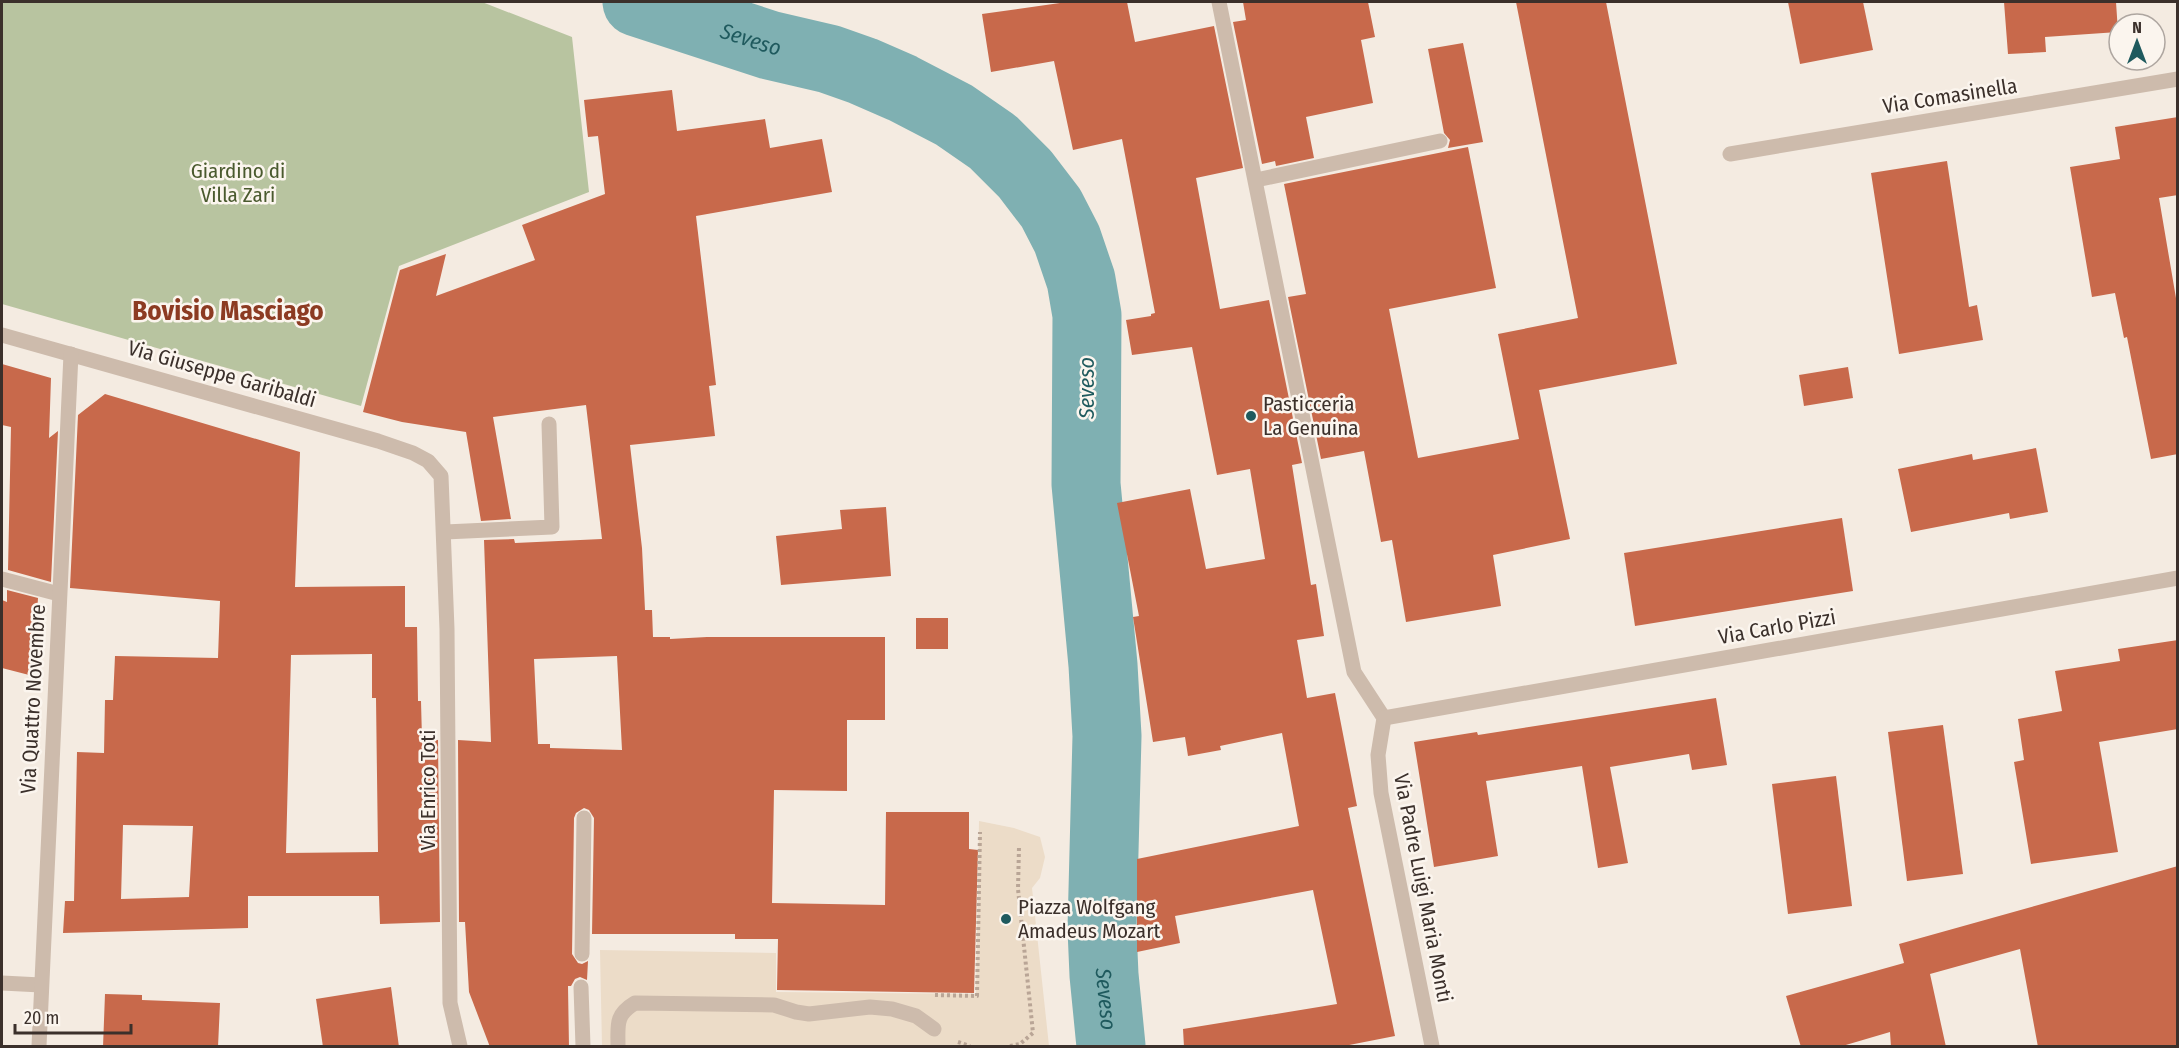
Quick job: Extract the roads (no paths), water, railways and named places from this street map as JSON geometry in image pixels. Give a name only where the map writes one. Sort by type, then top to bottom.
[{"type":"street","points":[[1219,2],[1354,672],[1367,695],[1384,717]]},
{"type":"street","name":"Via Comasinella","points":[[1730,154],[2178,80]]},
{"type":"street","points":[[1256,180],[1440,141]]},
{"type":"street","name":"Via Giuseppe Garibaldi","points":[[2,334],[378,441],[413,453],[428,461]]},
{"type":"street","name":"Via Quattro Novembre","points":[[39,1047],[71,354]]},
{"type":"street","points":[[445,532],[552,526],[549,424]]},
{"type":"street","name":"Via Enrico Toti","points":[[428,461],[441,476],[445,532],[450,1003],[460,1047]]},
{"type":"street","name":"Via Carlo Pizzi","points":[[1384,717],[2178,578]]},
{"type":"street","points":[[2,579],[59,594]]},
{"type":"street","name":"Via Padre Luigi Maria Monti","points":[[1384,717],[1378,755],[1381,793],[1432,1047]]},
{"type":"street","points":[[582,954],[584,818]]},
{"type":"street","points":[[2,983],[41,985]]},
{"type":"street","points":[[581,987],[583,1047]]},
{"type":"street","points":[[618,1047],[618,1020],[626,1008],[635,1003],[774,1005],[809,1014],[870,1006],[916,1016],[934,1029]]},
{"type":"waterway","name":"Seveso","points":[[637,2],[769,45],[829,59],[863,71],[954,115],[993,142],[1025,174],[1051,208],[1067,239],[1081,280],[1087,315],[1086,484],[1103,665],[1107,736],[1102,929],[1111,1046]]},
{"type":"place","name":"Pasticceria La Genuina","points":[[1251,416]]},
{"type":"place","name":"Piazza Wolfgang Amadeus Mozart","points":[[1006,919]]},
{"type":"district","name":"Bovisio Masciago","points":[[228,311]]},
{"type":"park label","name":"Giardino di Villa Zari","points":[[238,183]]}]
